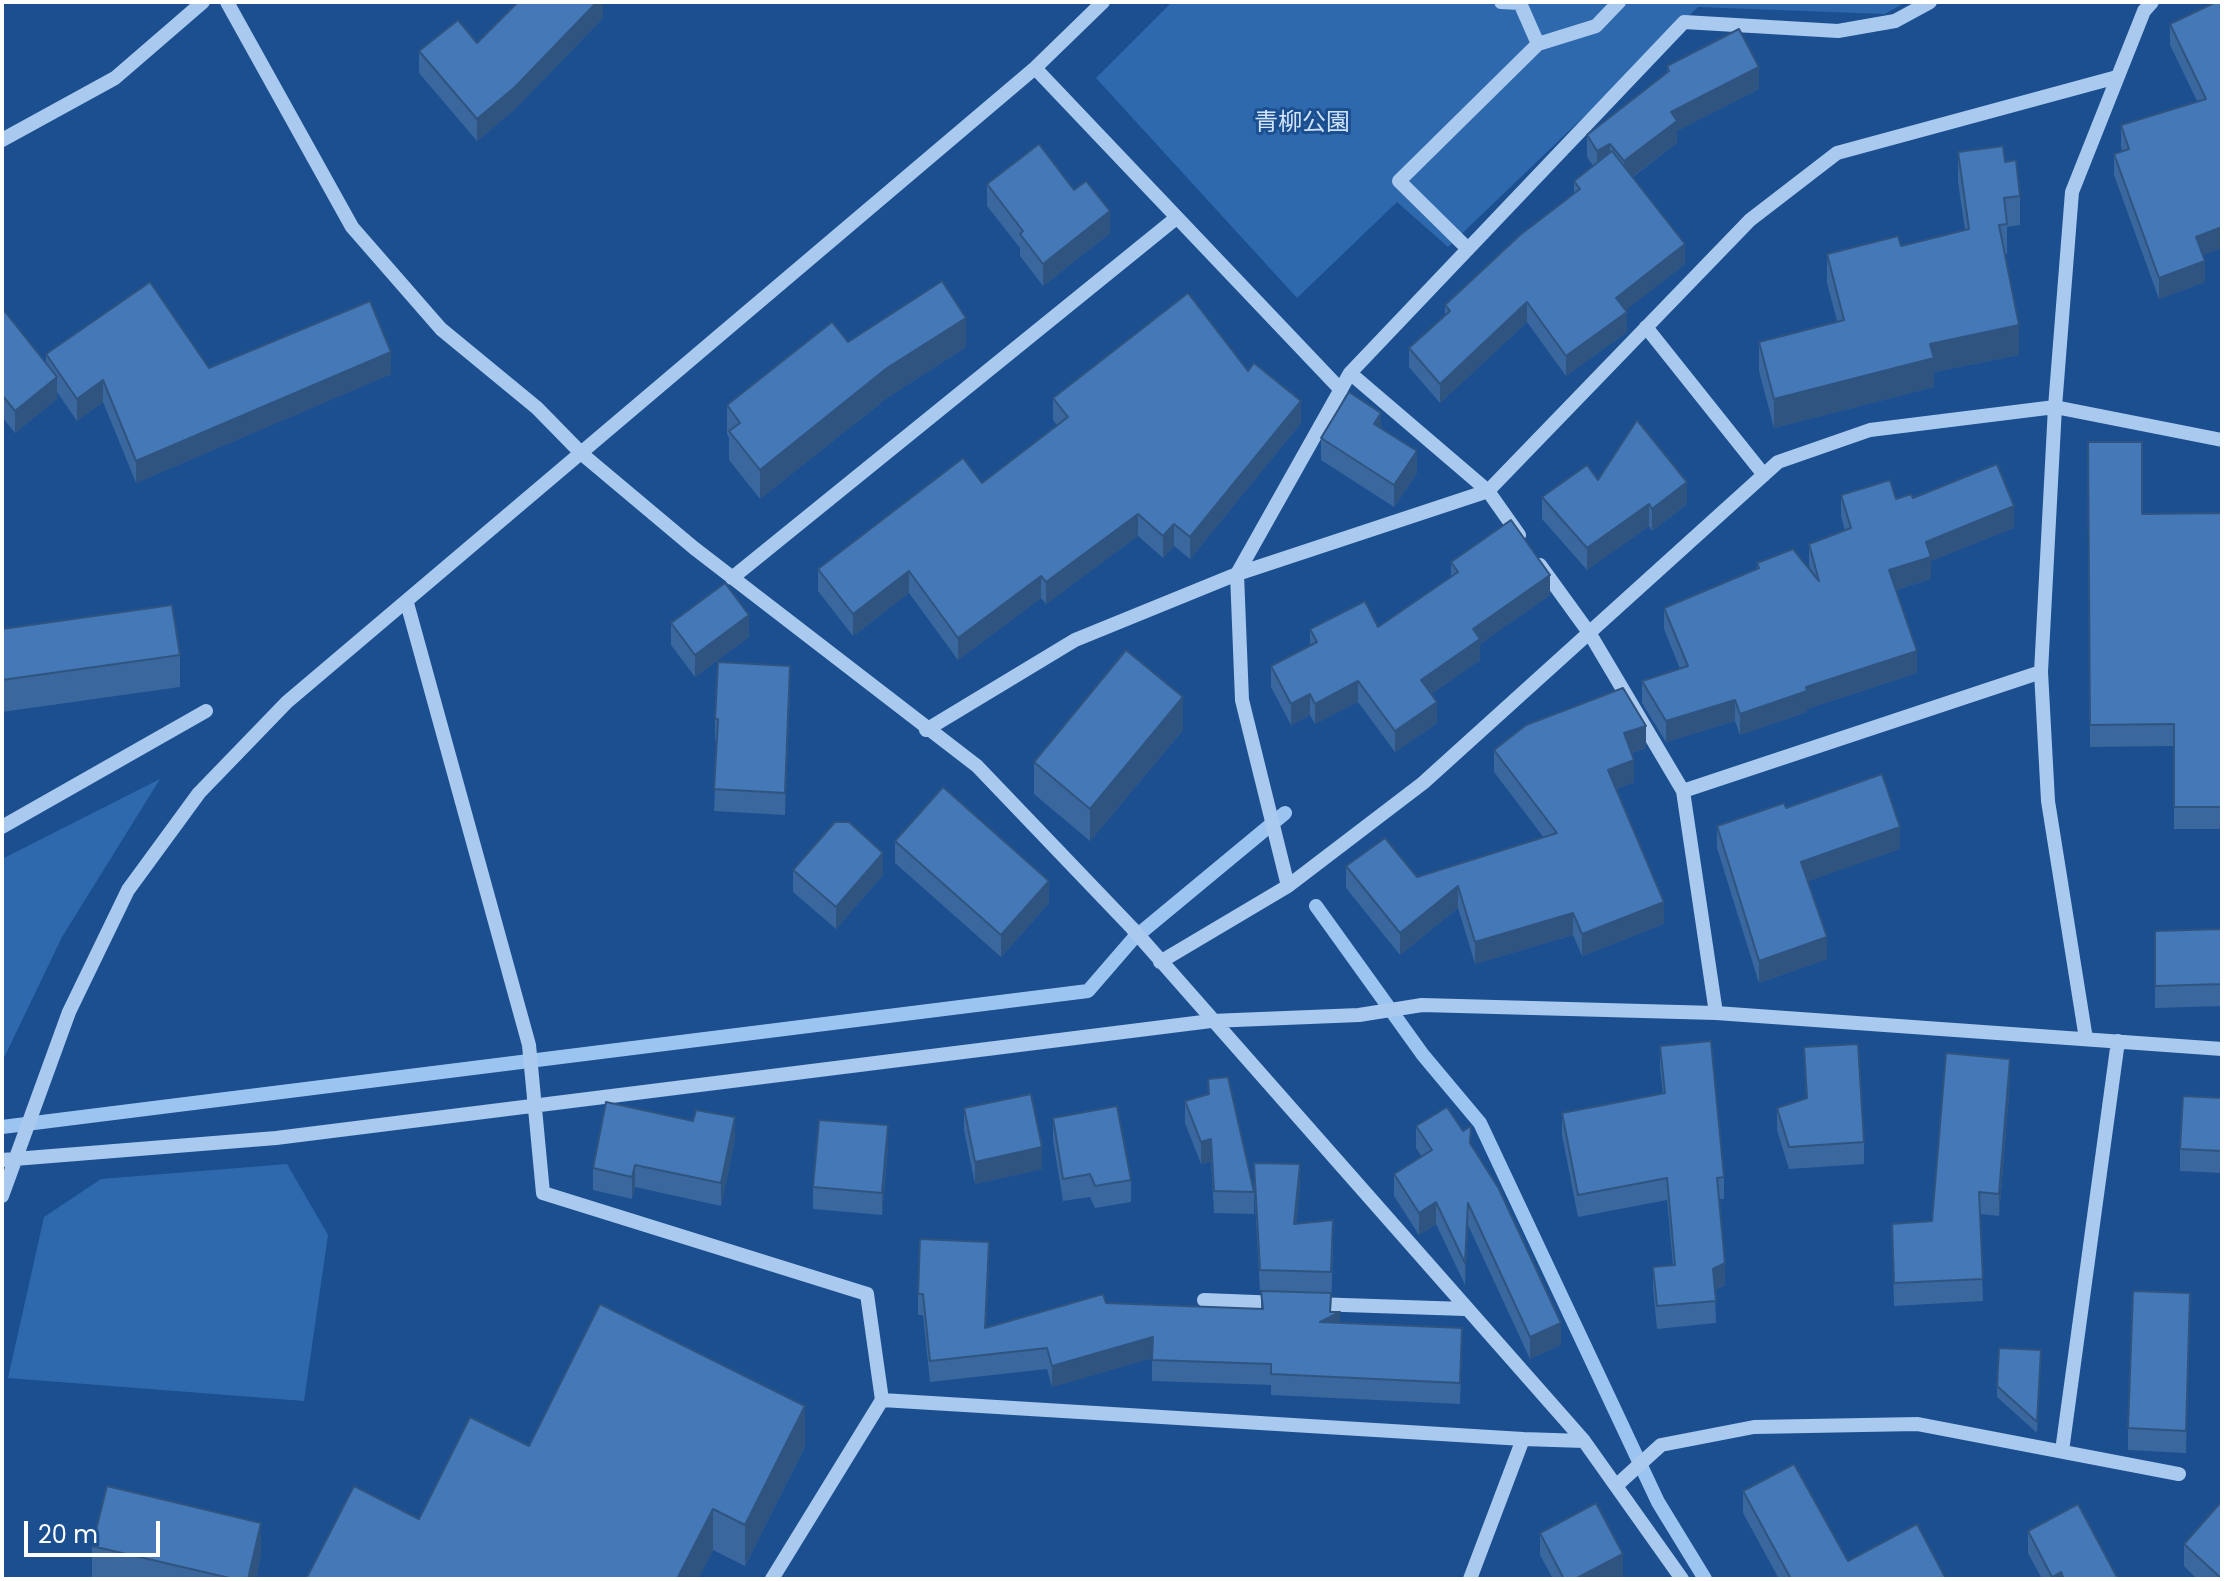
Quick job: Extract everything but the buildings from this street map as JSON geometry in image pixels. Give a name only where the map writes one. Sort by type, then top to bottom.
[{"type":"street","points":[[2,140],[115,78],[203,2]]},
{"type":"street","points":[[227,2],[352,227],[441,329],[537,408],[582,454],[732,578],[926,730],[977,766],[1132,928],[1584,1441],[1618,1483],[1682,1579]]},
{"type":"street","points":[[2,1196],[9,1159],[35,1109],[69,1012],[128,890],[199,793],[265,725],[1035,68],[1103,2]]},
{"type":"street","points":[[1501,2],[1520,3],[1538,44]]},
{"type":"street","points":[[1468,249],[1399,181],[1538,44],[1596,26],[1619,2]]},
{"type":"street","points":[[1288,886],[1242,700],[1237,574],[1350,373],[1684,22],[1838,31],[1895,21],[1930,2]]},
{"type":"street","points":[[2086,1039],[2048,801],[2041,672],[2055,407],[2072,192],[2144,11],[2152,2]]},
{"type":"street","points":[[1035,68],[1175,219],[1341,390]]},
{"type":"street","points":[[926,730],[1075,640],[1237,574],[1488,491],[1750,220],[1837,153],[2117,77]]},
{"type":"street","points":[[732,578],[1175,219]]},
{"type":"street","points":[[1646,327],[1764,475]]},
{"type":"street","points":[[1350,373],[1488,491],[1525,543]]},
{"type":"street","points":[[1160,962],[1288,886],[1423,783],[1778,462],[1870,430],[2055,407],[2222,440]]},
{"type":"street","points":[[1534,556],[1590,634],[1683,791],[1716,1013]]},
{"type":"street","points":[[407,603],[529,1045],[543,1193],[867,1294],[882,1400],[772,1579]]},
{"type":"street","points":[[1683,791],[2041,672]]},
{"type":"street","points":[[2,827],[206,711]]},
{"type":"street","points":[[9,1159],[276,1138],[533,1103],[1211,1021],[1359,1015],[1422,1005],[1716,1013],[2222,1049]]},
{"type":"street","points":[[2062,1451],[2118,1041]]},
{"type":"street","points":[[1204,1300],[1465,1309]]},
{"type":"street","points":[[882,1400],[1584,1441]]},
{"type":"street","points":[[1618,1483],[1661,1445],[1754,1427],[1918,1424],[2179,1474]]},
{"type":"street","points":[[1470,1579],[1523,1439]]},
{"type":"green space","name":"青柳公園","points":[[1172,2],[1906,2],[1885,14],[1698,7],[1448,247],[1397,202],[1297,298],[1096,78]]},
{"type":"green space","points":[[160,779],[62,937],[2,1062],[2,859]]},
{"type":"green space","points":[[287,1164],[328,1235],[304,1401],[8,1378],[44,1217],[101,1179]]},
{"type":"waterway","points":[[2,1127],[1088,991],[1133,939],[1285,813]]},
{"type":"waterway","points":[[1316,906],[1423,1055],[1480,1123],[1658,1502],[1705,1579]]}]
